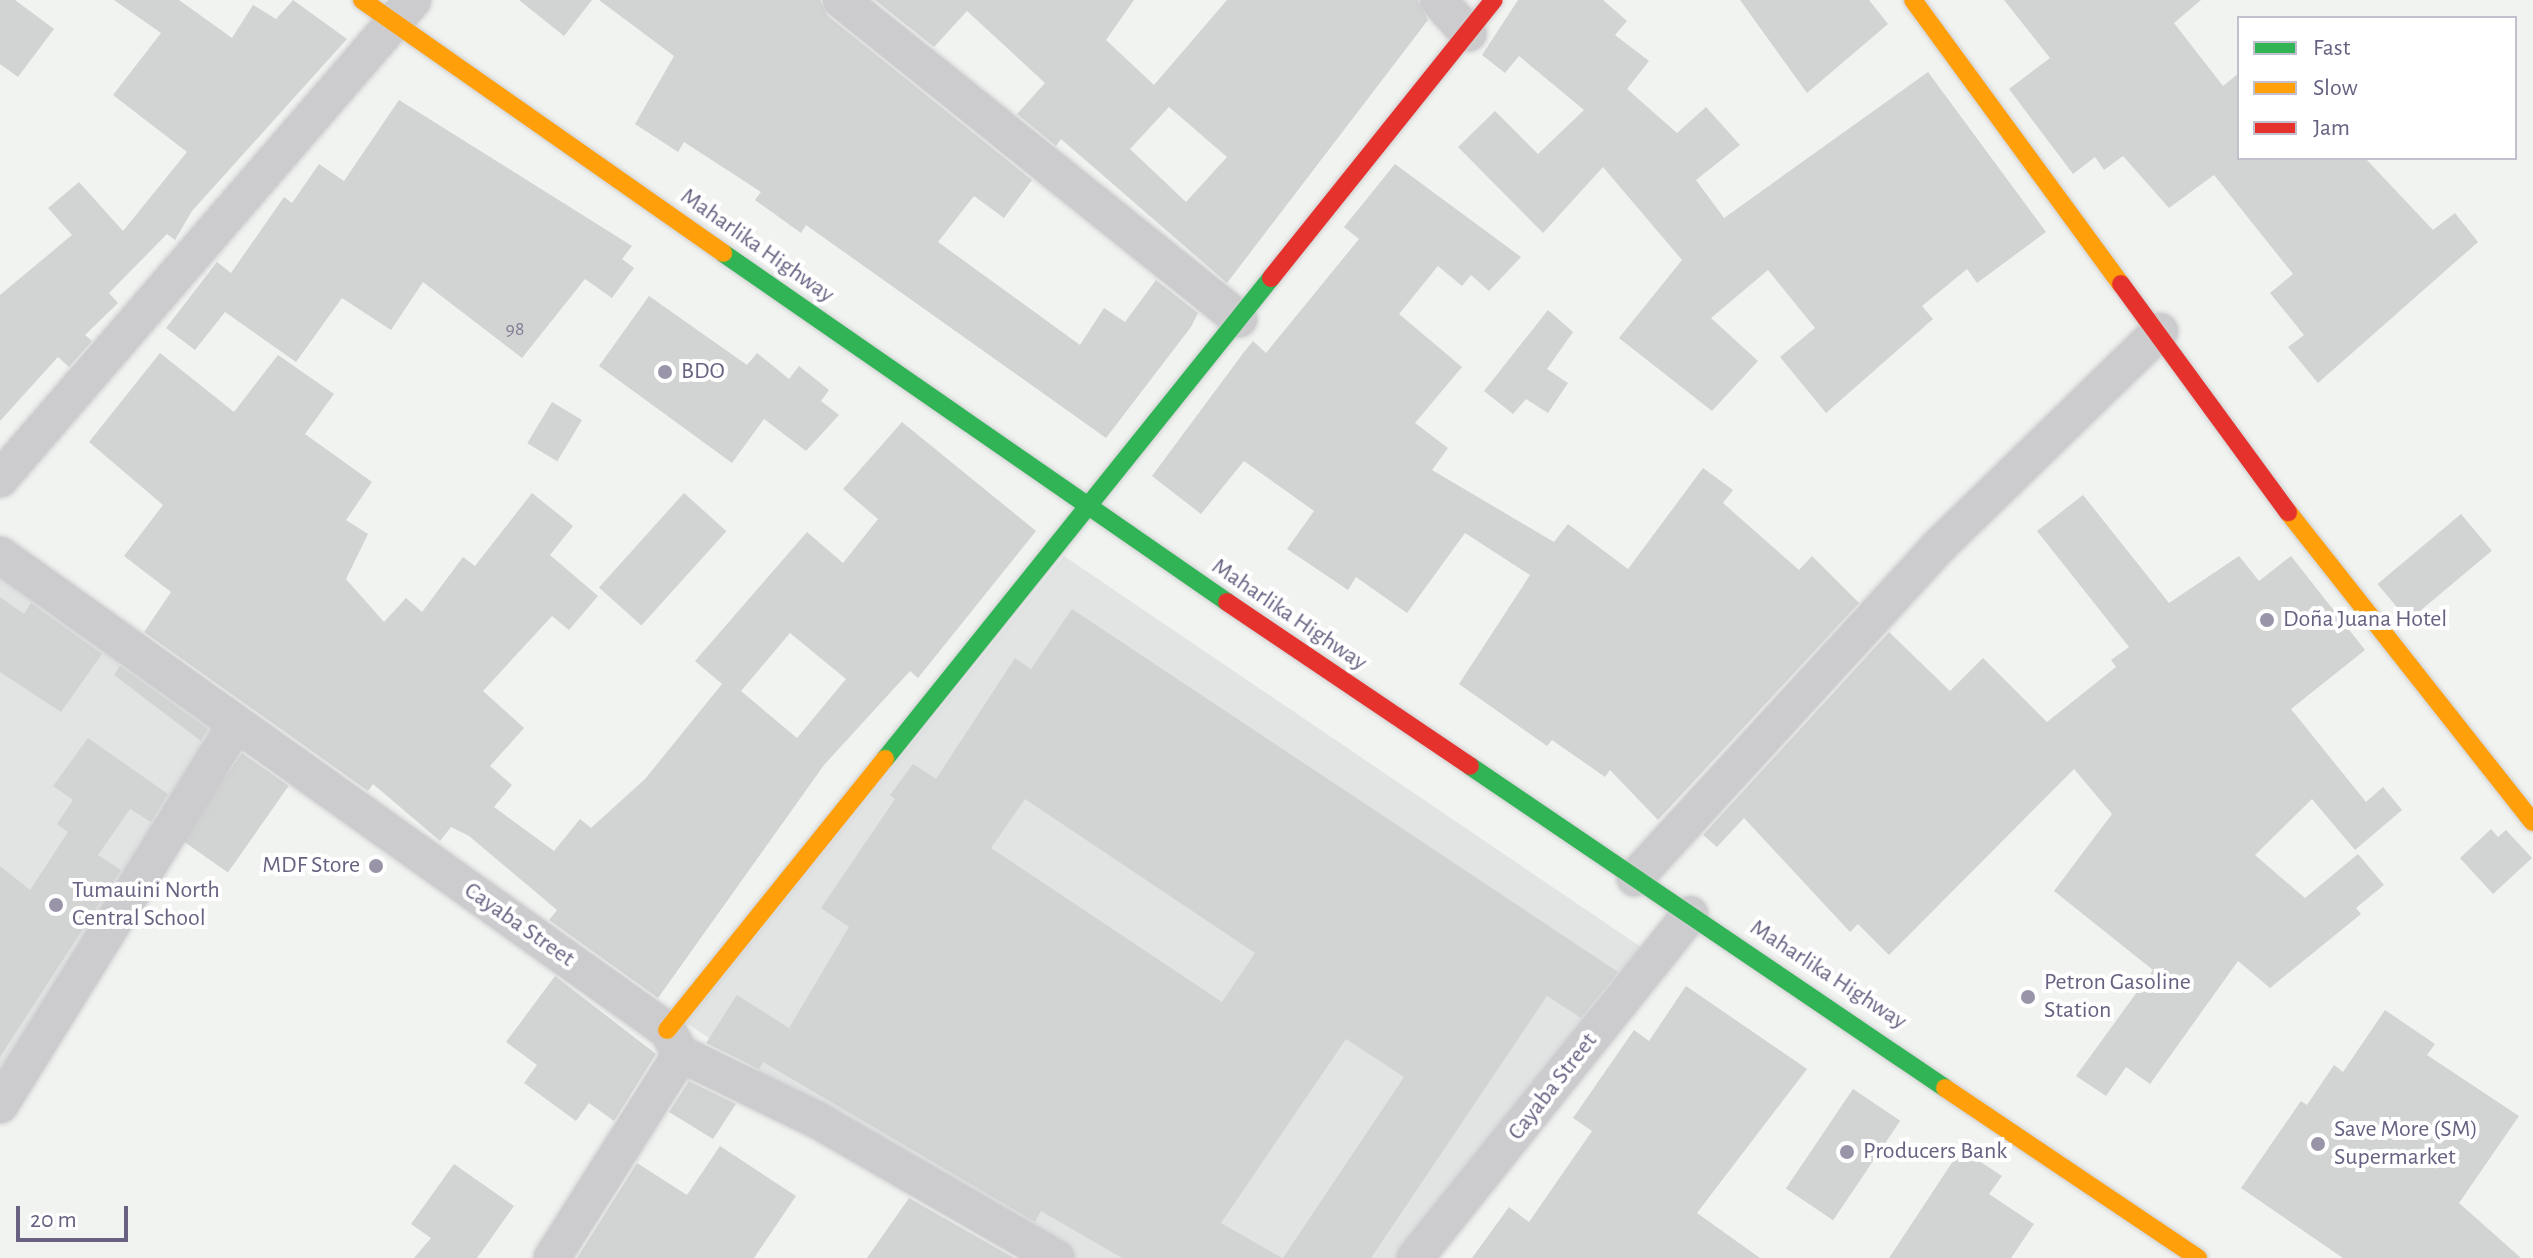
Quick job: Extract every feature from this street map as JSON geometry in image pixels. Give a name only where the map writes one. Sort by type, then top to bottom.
[{"type":"street","name":"Maharlika Highway","points":[[362,0],[404,11],[1084,506],[2198,1258]]},
{"type":"street","points":[[841,0],[1239,319]]},
{"type":"street","points":[[1438,0],[1468,33]]},
{"type":"street","points":[[552,1258],[674,1042],[1084,506],[1239,319],[1494,0]]},
{"type":"street","points":[[1913,0],[2160,331],[2282,504],[2533,822]]},
{"type":"street","points":[[0,479],[404,11]]},
{"type":"street","points":[[1635,878],[1939,546],[2160,331]]},
{"type":"street","name":"Cayaba Street","points":[[0,555],[674,1042],[817,1120],[1056,1258]]},
{"type":"street","points":[[0,1105],[236,724]]},
{"type":"street","name":"Cayaba Street","points":[[1415,1258],[1690,915]]},
{"type":"shaded area","points":[[1064,556],[1650,953],[1400,1258],[1071,1258],[931,1184],[686,1023]]},
{"type":"shaded area","name":"Tumauini North Central School","points":[[0,569],[224,723],[0,1086]]},
{"type":"building","points":[[0,0],[15,0],[54,29],[18,77],[0,64]]},
{"type":"building","points":[[114,0],[179,0],[232,38],[253,5],[276,19],[293,0],[347,39],[192,211],[175,240],[167,234],[109,293],[118,303],[85,335],[92,341],[69,367],[58,357],[0,421],[0,295],[72,235],[48,208],[79,182],[123,231],[187,152],[113,95],[161,33]]},
{"type":"building","points":[[519,0],[592,0],[564,36]]},
{"type":"building","points":[[599,0],[820,0],[828,16],[1032,180],[1004,218],[974,196],[938,242],[1080,345],[1104,308],[1125,322],[1156,280],[1198,313],[1191,327],[1106,438],[806,225],[801,233],[755,200],[761,192],[684,142],[678,152],[635,124],[674,56]]},
{"type":"building","points":[[875,0],[1134,0],[1106,40],[1154,85],[1227,0],[1418,0],[1428,20],[1227,283],[1061,139],[1056,146],[1017,114],[1045,83],[967,11],[934,47]],"holes":[[[1169,107],[1227,157],[1186,202],[1130,149]]]},
{"type":"building","points":[[1518,0],[1603,0],[1627,21],[1615,35],[1649,61],[1627,89],[1677,133],[1706,107],[1740,145],[1696,180],[1724,218],[1928,72],[2046,232],[1977,283],[1967,269],[1922,306],[1933,319],[1826,413],[1780,357],[1815,328],[1768,270],[1711,318],[1758,361],[1712,411],[1619,338],[1682,260],[1603,167],[1543,233],[1458,147],[1495,111],[1538,154],[1584,110],[1519,56],[1505,73],[1482,55]]},
{"type":"building","points":[[1740,0],[1869,0],[1888,24],[1807,93]]},
{"type":"building","points":[[2004,0],[2201,0],[2174,23],[2223,86],[2237,75],[2237,160],[2367,160],[2433,230],[2455,213],[2478,242],[2318,383],[2288,347],[2304,335],[2270,293],[2293,274],[2214,175],[2169,208],[2123,156],[2104,170],[2095,157],[2073,174],[2009,89],[2050,58]]},
{"type":"building","points":[[399,100],[632,246],[622,259],[634,268],[612,298],[585,279],[522,358],[423,282],[391,330],[342,298],[296,362],[225,312],[195,350],[166,328],[217,262],[231,273],[284,197],[292,203],[319,164],[344,181]]},
{"type":"building","points":[[1395,164],[1521,257],[1489,291],[1471,275],[1462,286],[1438,266],[1399,314],[1462,367],[1415,423],[1448,448],[1432,470],[1554,542],[1568,524],[1628,569],[1703,468],[1733,490],[1723,503],[1799,570],[1812,556],[1859,603],[1658,820],[1610,770],[1605,777],[1552,740],[1547,746],[1459,684],[1530,575],[1465,533],[1407,613],[1356,577],[1348,590],[1287,549],[1314,511],[1244,461],[1201,514],[1152,476],[1253,341],[1266,353],[1359,239],[1344,227]]},
{"type":"building","points":[[649,296],[747,365],[757,353],[789,379],[799,366],[829,390],[821,401],[839,415],[806,451],[764,419],[732,463],[599,366]]},
{"type":"building","points":[[1548,310],[1573,332],[1547,369],[1568,383],[1548,413],[1526,399],[1513,414],[1484,391]]},
{"type":"building","points":[[160,353],[234,412],[278,355],[334,394],[305,434],[372,482],[346,520],[368,534],[346,579],[384,622],[406,598],[422,612],[463,557],[475,566],[532,493],[573,526],[550,555],[598,596],[569,630],[552,616],[483,691],[524,728],[490,766],[512,785],[494,807],[554,851],[580,819],[591,828],[645,779],[722,684],[695,661],[807,532],[843,563],[878,519],[843,489],[902,422],[1036,531],[918,678],[910,671],[824,765],[658,998],[549,920],[557,910],[469,836],[451,827],[440,841],[373,784],[368,791],[144,632],[171,592],[124,556],[163,505],[89,442]],"holes":[[[790,633],[846,679],[797,738],[741,691]]]},
{"type":"building","points":[[552,402],[582,420],[557,461],[527,443]]},
{"type":"building","points":[[684,493],[726,531],[641,626],[599,587]]},
{"type":"building","points":[[2083,495],[2169,603],[2239,556],[2259,581],[2291,556],[2365,650],[2291,709],[2366,802],[2383,787],[2402,810],[2355,850],[2312,799],[2255,855],[2305,898],[2358,854],[2384,885],[2356,908],[2361,914],[2270,988],[2238,961],[2150,1084],[2126,1067],[2106,1096],[2076,1076],[2153,970],[2054,891],[2112,814],[2074,769],[1889,955],[1858,924],[1850,932],[1744,818],[1717,847],[1703,835],[1889,632],[1950,691],[1983,658],[2047,722],[2116,667],[2111,660],[2129,647],[2037,531]]},
{"type":"building","points":[[2461,514],[2492,551],[2408,621],[2378,584]]},
{"type":"building","points":[[0,597],[24,614],[31,603],[102,654],[61,712],[0,672]]},
{"type":"building","points":[[1072,609],[1618,972],[1581,1018],[1547,996],[1371,1258],[1283,1258],[1404,1077],[1346,1039],[1221,1223],[1282,1258],[1122,1258],[1041,1211],[1035,1222],[763,1062],[759,1069],[706,1043],[737,995],[789,1028],[849,927],[821,908],[895,799],[890,795],[913,764],[936,779],[1015,658],[1031,669]],"holes":[[[1025,799],[1255,953],[1222,1002],[991,848]]]},
{"type":"building","points":[[120,666],[208,729],[201,741],[114,675]]},
{"type":"building","points":[[88,738],[168,794],[151,822],[130,809],[98,855],[121,870],[0,1057],[0,866],[30,890],[68,832],[57,824],[73,800],[53,786]]},
{"type":"building","points":[[242,753],[289,786],[228,873],[181,840]]},
{"type":"building","points":[[2491,829],[2498,837],[2506,830],[2532,858],[2493,894],[2460,858]]},
{"type":"building","points":[[555,976],[656,1054],[614,1121],[589,1103],[576,1121],[524,1083],[537,1065],[506,1042]]},
{"type":"building","points":[[1686,986],[1807,1069],[1697,1213],[1760,1258],[1472,1258],[1509,1207],[1529,1222],[1592,1131],[1573,1118],[1634,1030],[1649,1041]]},
{"type":"building","points":[[2385,1010],[2435,1044],[2427,1055],[2519,1116],[2459,1203],[2521,1258],[2343,1258],[2241,1188],[2301,1101],[2307,1105],[2334,1065],[2343,1072]]},
{"type":"building","points":[[689,1081],[736,1104],[713,1139],[669,1112]]},
{"type":"building","points":[[1853,1089],[1900,1121],[1833,1220],[1786,1188]]},
{"type":"building","points":[[720,1146],[796,1196],[754,1258],[577,1258],[637,1163],[687,1195]]},
{"type":"building","points":[[1961,1149],[2002,1176],[1989,1194],[2034,1224],[2011,1258],[1889,1258]]},
{"type":"building","points":[[454,1164],[514,1206],[477,1258],[414,1258],[431,1238],[411,1224]]},
{"type":"building","points":[[909,1198],[1014,1258],[867,1258]]},
{"type":"traffic: fast","points":[[723,253],[1227,602]]},
{"type":"traffic: fast","points":[[885,759],[1271,278]]},
{"type":"traffic: fast","points":[[1470,766],[1945,1088]]},
{"type":"traffic: slow","points":[[362,0],[723,253]]},
{"type":"traffic: slow","points":[[1913,0],[2121,284]]},
{"type":"traffic: slow","points":[[2288,512],[2533,822]]},
{"type":"traffic: slow","points":[[667,1030],[885,759]]},
{"type":"traffic: slow","points":[[1945,1088],[2198,1258]]},
{"type":"traffic: jam","points":[[1271,278],[1494,0]]},
{"type":"traffic: jam","points":[[2121,284],[2288,512]]},
{"type":"traffic: jam","points":[[1227,602],[1470,766]]},
{"type":"place","name":"BDO","points":[[665,372]]},
{"type":"place","name":"Doña Juana Hotel","points":[[2267,620]]},
{"type":"place","name":"MDF Store","points":[[376,866]]},
{"type":"place","name":"Tumauini North Central School","points":[[56,905]]},
{"type":"place","name":"Petron Gasoline Station","points":[[2028,997]]},
{"type":"place","name":"Save More (SM) Supermarket","points":[[2318,1144]]},
{"type":"place","name":"Producers Bank","points":[[1847,1152]]}]
